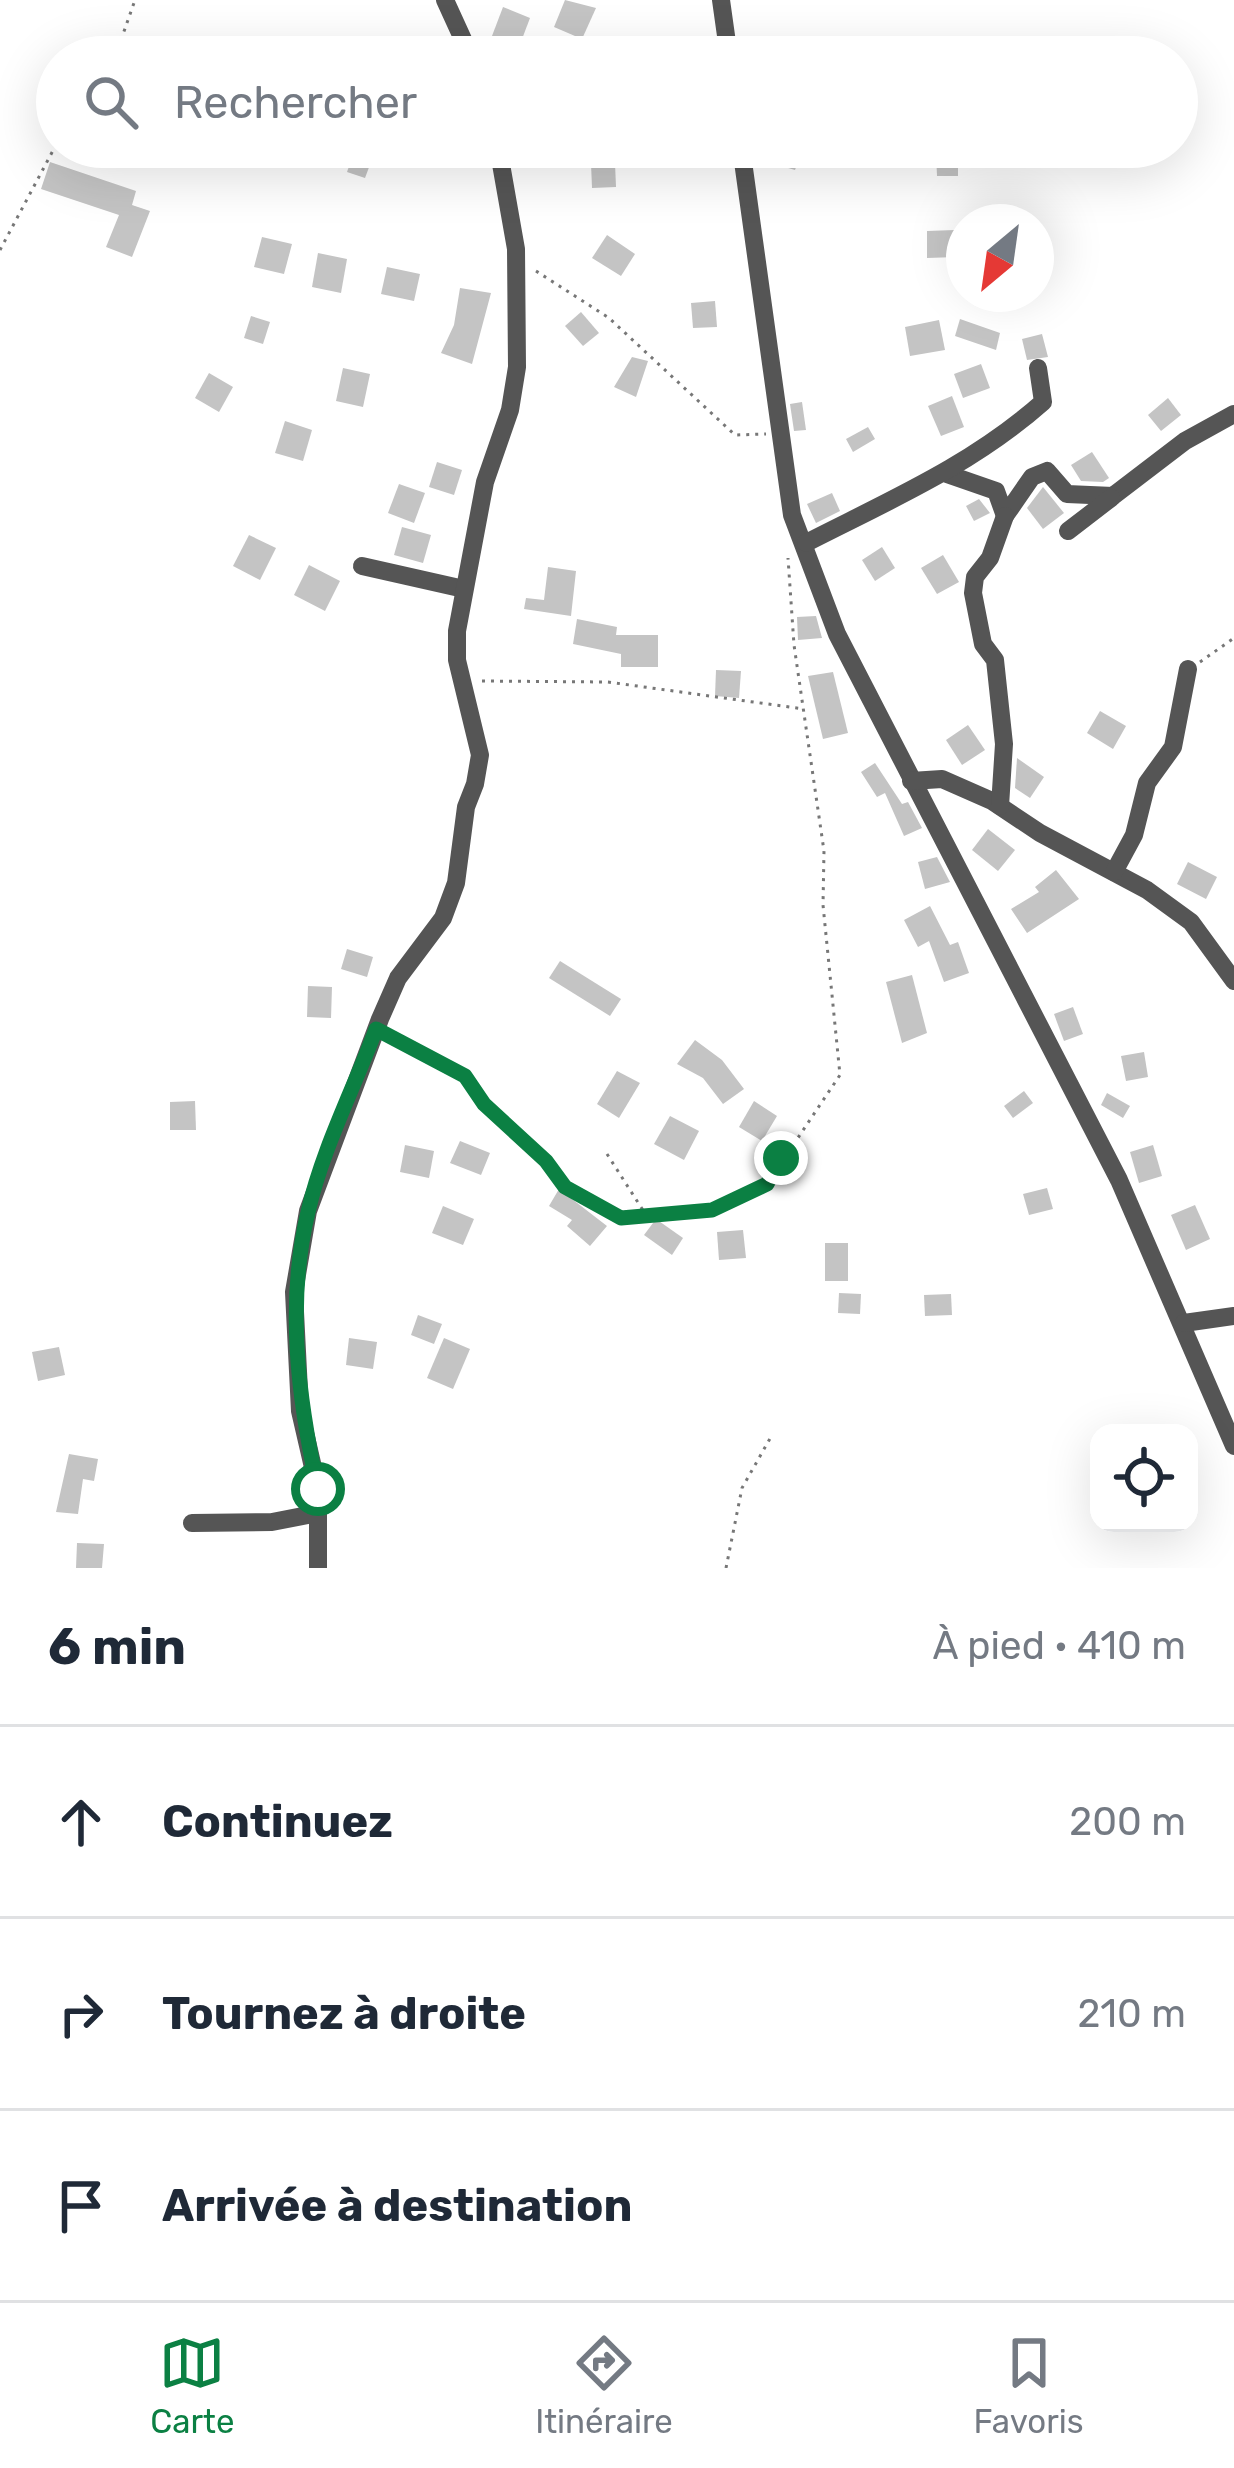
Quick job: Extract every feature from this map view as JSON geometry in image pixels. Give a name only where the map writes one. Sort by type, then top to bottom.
[{"type":"street","points":[[445,0],[461,36]]},
{"type":"street","points":[[722,0],[726,36]]},
{"type":"street","points":[[318,1568],[318,1513],[300,1411],[294,1292],[308,1211],[376,1029],[398,978],[429,942],[456,883],[480,755],[462,679],[458,631],[485,482],[509,410],[517,367],[515,262],[501,168]]},
{"type":"street","points":[[744,168],[798,545],[911,781],[1119,1180],[1234,1446]]},
{"type":"street","points":[[798,545],[947,473],[1042,402],[1038,368]]},
{"type":"street","points":[[1068,531],[1185,441],[1234,413]]},
{"type":"street","points":[[1000,806],[1004,744],[995,660],[983,644],[973,593],[975,577],[990,558],[1005,517],[1032,477],[1047,471],[1067,494],[1113,496]]},
{"type":"street","points":[[947,473],[996,491],[1005,517]]},
{"type":"street","points":[[362,566],[464,589]]},
{"type":"street","points":[[1114,872],[1134,835],[1147,784],[1173,747],[1188,669]]},
{"type":"street","points":[[911,781],[942,779],[1000,806],[1114,872],[1191,922],[1226,958],[1234,981]]},
{"type":"street","points":[[1184,1323],[1234,1316]]},
{"type":"street","points":[[192,1522],[272,1522],[318,1513]]},
{"type":"path","points":[[122,36],[135,0]]},
{"type":"path","points":[[0,250],[43,168]]},
{"type":"path","points":[[515,262],[584,297],[735,435],[780,434]]},
{"type":"path","points":[[376,1029],[465,1076],[484,1104],[546,1161],[565,1187],[621,1218],[712,1210],[767,1184],[840,1076],[823,904],[824,851],[790,608],[798,545]]},
{"type":"path","points":[[1188,669],[1234,638]]},
{"type":"path","points":[[462,679],[525,686],[608,682],[804,709]]},
{"type":"path","points":[[607,1154],[647,1217]]},
{"type":"path","points":[[726,1568],[742,1488],[772,1435]]},
{"type":"building","points":[[565,0],[596,8],[583,36],[554,27]]},
{"type":"building","points":[[503,7],[530,18],[523,36],[492,36]]},
{"type":"building","points":[[48,168],[68,168],[136,191],[132,205],[150,211],[132,257],[106,247],[119,215],[41,189]]},
{"type":"building","points":[[348,168],[369,168],[365,178],[347,172]]},
{"type":"building","points":[[591,168],[615,168],[616,187],[592,188]]},
{"type":"building","points":[[937,168],[958,168],[958,176],[937,176]]},
{"type":"building","points":[[946,230],[946,257],[927,258],[927,231]]},
{"type":"building","points":[[607,235],[635,254],[621,276],[592,258]]},
{"type":"building","points":[[262,237],[292,244],[284,274],[254,267]]},
{"type":"building","points":[[318,253],[347,259],[341,293],[312,287]]},
{"type":"building","points":[[387,267],[420,274],[414,301],[381,294]]},
{"type":"building","points":[[460,288],[491,293],[472,364],[441,353],[454,325]]},
{"type":"building","points":[[715,301],[717,327],[693,328],[691,303]]},
{"type":"building","points":[[581,312],[599,333],[583,346],[565,326]]},
{"type":"building","points":[[251,316],[270,322],[263,344],[244,338]]},
{"type":"building","points":[[960,319],[1000,333],[996,350],[955,336]]},
{"type":"building","points":[[939,320],[945,350],[910,356],[905,327]]},
{"type":"building","points":[[1042,334],[1048,357],[1027,360],[1022,339]]},
{"type":"building","points":[[632,357],[648,361],[636,397],[614,387]]},
{"type":"building","points":[[981,364],[990,388],[963,398],[954,374]]},
{"type":"building","points":[[343,368],[370,374],[363,407],[336,401]]},
{"type":"building","points":[[209,373],[233,387],[219,412],[195,398]]},
{"type":"building","points":[[952,396],[964,427],[941,436],[928,406]]},
{"type":"building","points":[[1168,398],[1181,415],[1161,431],[1148,415]]},
{"type":"building","points":[[802,402],[806,430],[794,431],[790,404]]},
{"type":"building","points":[[285,421],[312,430],[303,461],[275,453]]},
{"type":"building","points":[[868,427],[875,439],[853,452],[846,439]]},
{"type":"building","points":[[1092,452],[1109,478],[1103,482],[1081,481],[1071,465]]},
{"type":"building","points":[[437,462],[462,470],[454,495],[429,487]]},
{"type":"building","points":[[399,484],[425,493],[414,523],[388,513]]},
{"type":"building","points":[[1043,487],[1064,513],[1043,529],[1027,508]]},
{"type":"building","points":[[832,493],[840,511],[816,523],[807,504]]},
{"type":"building","points":[[979,499],[990,513],[974,521],[966,506]]},
{"type":"building","points":[[402,527],[431,535],[423,563],[394,555]]},
{"type":"building","points":[[249,535],[276,548],[260,580],[233,566]]},
{"type":"building","points":[[882,547],[895,568],[875,581],[862,560]]},
{"type":"building","points":[[943,555],[959,582],[937,594],[921,568]]},
{"type":"building","points":[[309,565],[340,581],[325,611],[294,595]]},
{"type":"building","points":[[548,567],[576,571],[571,616],[524,609],[526,598],[544,600]]},
{"type":"building","points":[[816,616],[822,638],[798,640],[797,617]]},
{"type":"building","points":[[577,619],[617,627],[616,635],[658,635],[658,667],[621,667],[621,654],[573,644]]},
{"type":"building","points":[[716,670],[741,671],[739,698],[715,696]]},
{"type":"building","points":[[833,672],[848,733],[823,739],[808,676]]},
{"type":"building","points":[[1100,711],[1126,726],[1113,749],[1087,733]]},
{"type":"building","points":[[968,725],[985,750],[962,765],[946,740]]},
{"type":"building","points":[[1017,758],[1044,777],[1030,798],[1015,788]]},
{"type":"building","points":[[875,763],[902,804],[908,802],[922,828],[904,836],[885,793],[877,797],[861,772]]},
{"type":"building","points":[[988,829],[1015,850],[998,871],[972,850]]},
{"type":"building","points":[[937,857],[950,882],[925,889],[918,862]]},
{"type":"building","points":[[1188,862],[1217,877],[1206,899],[1177,884]]},
{"type":"building","points":[[1056,870],[1079,899],[1027,933],[1011,909],[1039,892],[1035,887]]},
{"type":"building","points":[[930,906],[950,945],[958,942],[969,973],[944,982],[929,941],[918,947],[904,920]]},
{"type":"building","points":[[347,949],[373,957],[367,977],[341,969]]},
{"type":"building","points":[[560,961],[621,999],[610,1016],[549,978]]},
{"type":"building","points":[[912,975],[927,1033],[902,1043],[886,982]]},
{"type":"building","points":[[308,986],[332,987],[331,1018],[307,1017]]},
{"type":"building","points":[[1073,1007],[1083,1034],[1064,1041],[1054,1014]]},
{"type":"building","points":[[695,1040],[722,1060],[744,1089],[723,1104],[703,1078],[677,1064]]},
{"type":"building","points":[[1144,1052],[1148,1077],[1126,1081],[1121,1056]]},
{"type":"building","points":[[617,1071],[640,1083],[619,1118],[597,1104]]},
{"type":"building","points":[[1024,1091],[1033,1103],[1013,1118],[1004,1106]]},
{"type":"building","points":[[1107,1093],[1130,1106],[1123,1118],[1101,1105]]},
{"type":"building","points":[[195,1101],[196,1130],[170,1130],[170,1102]]},
{"type":"building","points":[[754,1101],[777,1116],[762,1141],[739,1127]]},
{"type":"building","points":[[670,1116],[699,1131],[684,1160],[654,1144]]},
{"type":"building","points":[[460,1141],[490,1153],[481,1175],[450,1163]]},
{"type":"building","points":[[405,1145],[434,1151],[429,1178],[400,1172]]},
{"type":"building","points":[[1153,1145],[1162,1176],[1139,1183],[1130,1152]]},
{"type":"building","points":[[1047,1188],[1053,1209],[1029,1215],[1023,1194]]},
{"type":"building","points":[[559,1189],[607,1226],[590,1246],[567,1226],[572,1220],[549,1206]]},
{"type":"building","points":[[1195,1205],[1210,1239],[1186,1250],[1171,1215]]},
{"type":"building","points":[[443,1206],[474,1219],[463,1245],[432,1233]]},
{"type":"building","points":[[656,1219],[683,1238],[672,1255],[644,1235]]},
{"type":"building","points":[[743,1230],[746,1258],[719,1260],[717,1232]]},
{"type":"building","points":[[825,1243],[848,1243],[848,1281],[825,1281]]},
{"type":"building","points":[[839,1293],[861,1294],[860,1314],[838,1313]]},
{"type":"building","points":[[951,1294],[952,1315],[925,1316],[924,1295]]},
{"type":"building","points":[[418,1315],[442,1324],[434,1344],[411,1335]]},
{"type":"building","points":[[349,1338],[377,1342],[373,1369],[346,1365]]},
{"type":"building","points":[[444,1338],[470,1349],[453,1389],[427,1378]]},
{"type":"building","points":[[59,1347],[65,1375],[38,1381],[32,1352]]},
{"type":"building","points":[[69,1454],[98,1459],[94,1481],[83,1479],[78,1514],[56,1512]]},
{"type":"building","points":[[77,1543],[104,1544],[102,1568],[76,1568]]},
{"type":"route","points":[[318,1489],[300,1411],[294,1292],[308,1211],[376,1029],[465,1076],[484,1104],[546,1161],[565,1187],[621,1218],[712,1210],[767,1184],[781,1158]]}]
